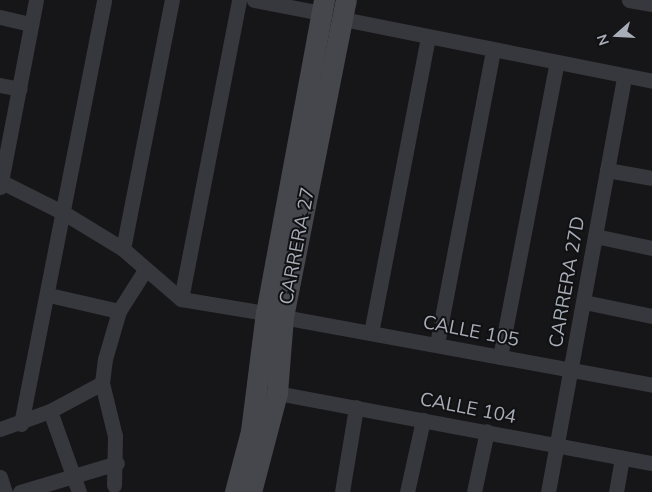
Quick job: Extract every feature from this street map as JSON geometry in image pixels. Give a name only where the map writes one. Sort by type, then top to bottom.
[{"type":"main road","name":"CARRERA 27","points":[[235,492],[252,431],[274,315],[323,6]]},
{"type":"main road","name":"CARRERA 27","points":[[251,492],[277,392],[274,315],[344,10]]},
{"type":"street","points":[[36,0],[0,183],[64,213],[123,249],[144,270],[181,299],[239,0]]},
{"type":"street","points":[[21,424],[49,295],[104,0]]},
{"type":"street","points":[[123,249],[172,0]]},
{"type":"street","points":[[254,0],[323,6]]},
{"type":"street","points":[[629,0],[652,4]]},
{"type":"street","points":[[344,10],[428,38],[557,62],[624,78],[650,82]]},
{"type":"street","points":[[0,17],[31,24]]},
{"type":"street","points":[[371,333],[428,38]]},
{"type":"street","points":[[437,344],[493,50]]},
{"type":"street","points":[[500,357],[557,62]]},
{"type":"street","name":"CARRERA 27D","points":[[548,492],[624,78]]},
{"type":"street","points":[[0,85],[20,89]]},
{"type":"street","points":[[607,170],[652,178]]},
{"type":"street","points":[[595,236],[652,248]]},
{"type":"street","points":[[114,485],[116,464],[115,436],[102,383],[104,359],[118,311],[144,270]]},
{"type":"street","points":[[49,295],[118,311]]},
{"type":"street","name":"CALLE 105","points":[[181,299],[437,344],[652,385]]},
{"type":"street","points":[[584,302],[652,316]]},
{"type":"street","points":[[0,429],[21,424],[50,411],[102,383]]},
{"type":"street","name":"CALLE 104","points":[[277,392],[652,464]]},
{"type":"street","points":[[342,492],[356,407]]},
{"type":"street","points":[[50,411],[79,492]]},
{"type":"street","points":[[407,492],[423,420]]},
{"type":"street","points":[[474,492],[487,431]]},
{"type":"street","points":[[616,492],[622,458]]},
{"type":"street","points":[[20,492],[72,475],[116,464]]},
{"type":"street","points":[[0,477],[5,492]]}]
